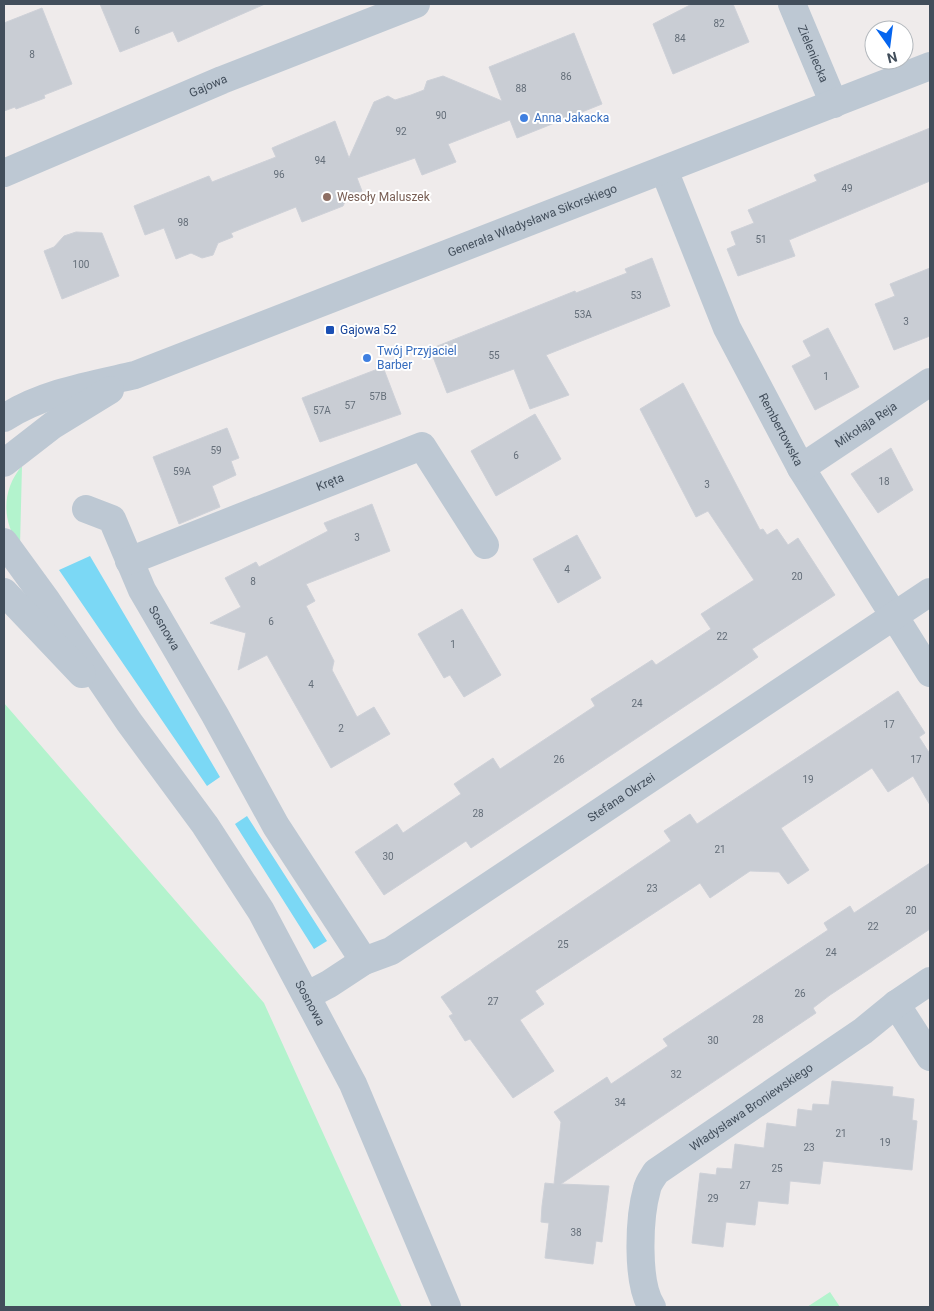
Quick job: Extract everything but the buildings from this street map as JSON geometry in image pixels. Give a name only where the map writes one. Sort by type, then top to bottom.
[{"type":"street","name":"Gajowa","points":[[4,173],[222,80],[416,4]]},
{"type":"street","name":"Zieleniecka","points":[[792,4],[834,104]]},
{"type":"street","name":"Generała Władysława Sikorskiego","points":[[4,418],[31,404],[51,397],[135,375],[930,66]]},
{"type":"street","name":"Rembertowska","points":[[664,170],[727,328],[801,468],[930,673]]},
{"type":"street","name":"Generała Władysława Sikorskiego","points":[[4,463],[53,425],[135,375]]},
{"type":"street","name":"Mikołaja Reja","points":[[801,468],[930,382]]},
{"type":"street","name":"Kręta","points":[[129,561],[422,446],[485,545]]},
{"type":"street","name":"Sosnowa","points":[[86,509],[112,519],[142,590],[215,715],[276,826],[364,961]]},
{"type":"street","name":"Sosnowa","points":[[4,542],[48,601],[129,722],[205,825],[261,911],[308,995],[353,1084],[447,1307]]},
{"type":"street","name":"Sosnowa","points":[[4,592],[129,722]]},
{"type":"street","name":"Stefana Okrzei","points":[[308,995],[364,961],[391,950],[930,592]]},
{"type":"street","name":"Władysława Broniewskiego","points":[[652,1307],[647,1300],[640,1260],[647,1188],[656,1172],[863,1032],[896,1004],[930,981]]},
{"type":"street","points":[[896,1004],[930,1057]]},
{"type":"green space","points":[[22,466],[20,546],[9,526],[6,505],[15,475]]},
{"type":"green space","points":[[4,703],[264,1003],[402,1307],[4,1307]]},
{"type":"green space","points":[[830,1292],[840,1307],[807,1307]]},
{"type":"water","points":[[90,556],[220,777],[207,786],[59,570]]},
{"type":"water","points":[[247,816],[327,941],[314,949],[235,824]]},
{"type":"place","name":"Anna Jakacka","points":[[524,118]]},
{"type":"place","name":"Wesoły Maluszek","points":[[327,197]]},
{"type":"place","name":"Gajowa 52","points":[[330,330]]},
{"type":"place","name":"Twój Przyjaciel Barber","points":[[367,358]]}]
